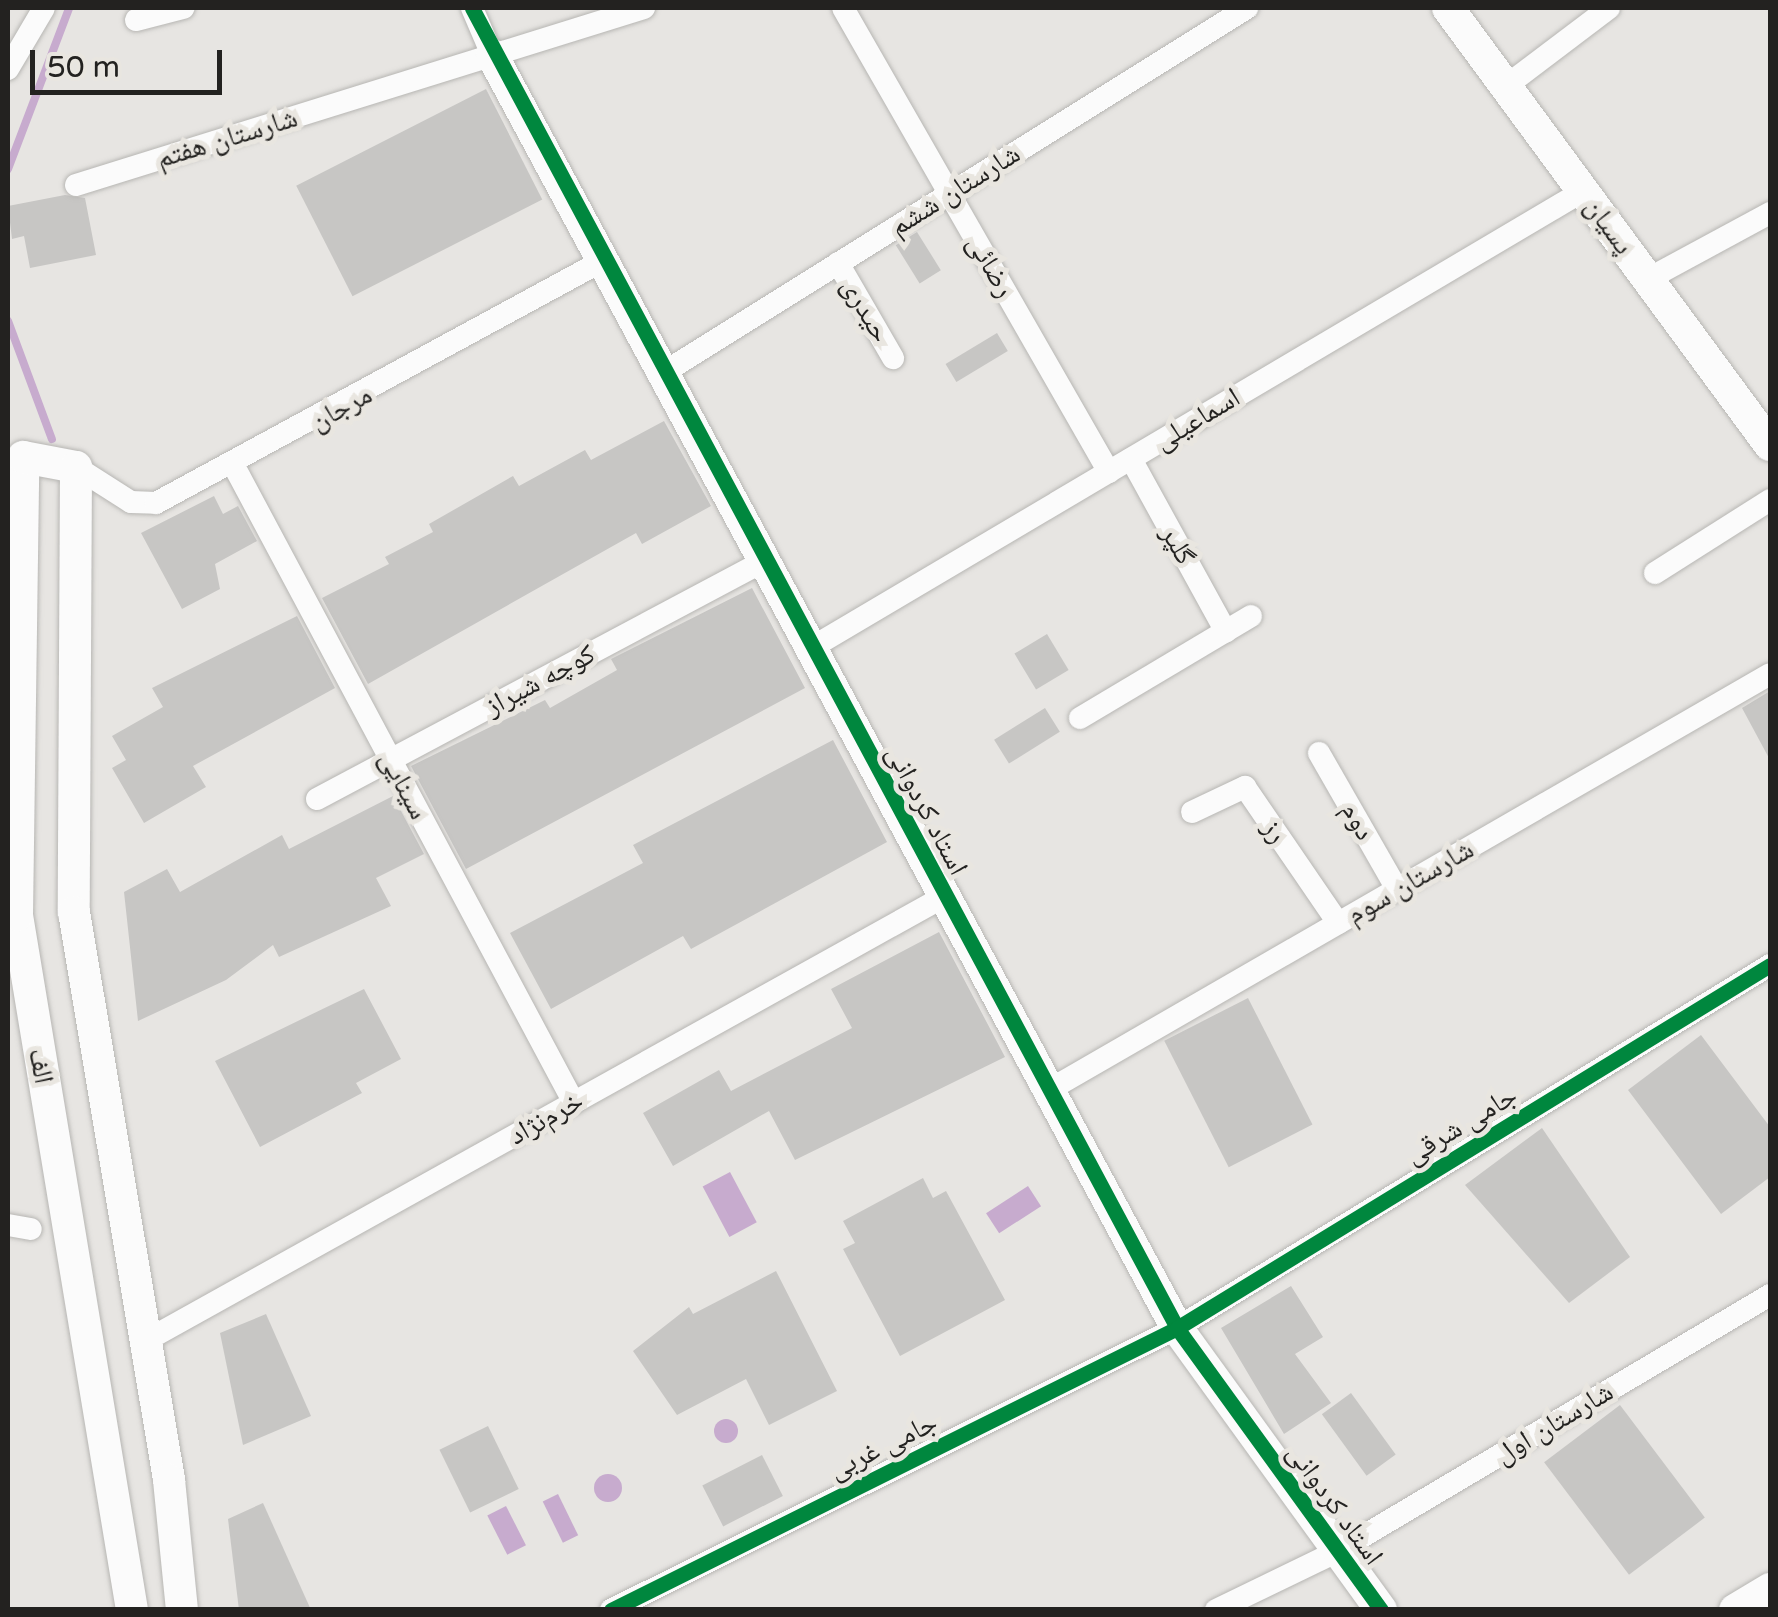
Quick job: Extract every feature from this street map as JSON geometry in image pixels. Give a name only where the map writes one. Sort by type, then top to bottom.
[{"type":"main road","name":"پسیان","points":[[1448,8],[1770,445]]},
{"type":"main road","name":"استاد کردوانی","points":[[492,56],[1177,1328],[1381,1610]]},
{"type":"main road","points":[[15,453],[76,466]]},
{"type":"main road","name":"الف","points":[[15,453],[12,718],[27,998],[84,1278],[132,1610]]},
{"type":"main road","name":"الف","points":[[76,466],[74,912],[147,1340],[182,1610]]},
{"type":"main road","points":[[1735,1610],[1770,1588]]},
{"type":"street","points":[[8,69],[44,8]]},
{"type":"street","points":[[136,20],[183,8]]},
{"type":"street","name":"استاد کردوانی","points":[[472,8],[492,56]]},
{"type":"street","points":[[492,56],[644,8]]},
{"type":"street","name":"رضائی","points":[[844,8],[1109,472]]},
{"type":"street","name":"شارستان ششم","points":[[662,373],[1247,8]]},
{"type":"street","points":[[1506,86],[1609,8]]},
{"type":"street","name":"شارستان هفتم","points":[[76,185],[492,56]]},
{"type":"street","name":"اسماعیلی","points":[[811,648],[1583,191]]},
{"type":"street","points":[[1648,280],[1770,213]]},
{"type":"street","name":"مرجان","points":[[76,466],[132,502],[156,503],[235,468],[602,261]]},
{"type":"street","name":"حیدری","points":[[838,263],[893,358]]},
{"type":"street","name":"گلپر","points":[[1130,458],[1226,632]]},
{"type":"street","name":"سینایی","points":[[235,468],[574,1103]]},
{"type":"street","points":[[1655,573],[1770,500]]},
{"type":"street","name":"کوچه شیراز","points":[[317,799],[764,561]]},
{"type":"street","points":[[1080,718],[1251,616]]},
{"type":"street","name":"شارستان سوم","points":[[1049,1090],[1770,674]]},
{"type":"street","name":"دوم","points":[[1319,753],[1397,890]]},
{"type":"street","name":"رز","points":[[1192,812],[1245,787],[1338,923]]},
{"type":"street","name":"خرم‌نژاد","points":[[147,1340],[945,896]]},
{"type":"street","name":"جامی شرقی","points":[[1177,1328],[1770,965]]},
{"type":"street","points":[[8,1225],[31,1228]]},
{"type":"street","name":"شارستان اول","points":[[1216,1610],[1338,1552],[1770,1295]]},
{"type":"street","name":"جامی غربی","points":[[612,1610],[1177,1328]]},
{"type":"shaded area","points":[[730,1172],[757,1222],[729,1237],[703,1187]]},
{"type":"shaded area","points":[[1028,1186],[1041,1206],[999,1233],[986,1213]]},
{"type":"shaded area","points":[[726,1419],[738,1431],[726,1443],[714,1431]]},
{"type":"shaded area","points":[[608,1474],[618,1478],[622,1488],[618,1498],[608,1502],[598,1498],[594,1488],[598,1478]]},
{"type":"shaded area","points":[[558,1494],[578,1535],[563,1543],[543,1501]]},
{"type":"shaded area","points":[[506,1506],[526,1545],[507,1555],[487,1516]]},
{"type":"building","points":[[486,89],[542,199],[353,296],[296,186]]},
{"type":"building","points":[[65,195],[85,198],[96,255],[30,268],[24,236],[12,239],[8,206]]},
{"type":"building","points":[[917,232],[941,270],[920,283],[896,245]]},
{"type":"building","points":[[997,333],[1008,351],[956,382],[946,364]]},
{"type":"building","points":[[664,421],[711,506],[642,544],[636,533],[368,684],[322,598],[389,564],[385,557],[433,532],[429,524],[513,476],[519,486],[585,450],[591,460]]},
{"type":"building","points":[[214,496],[223,514],[238,506],[257,541],[215,564],[220,589],[182,609],[141,533]]},
{"type":"building","points":[[752,588],[805,688],[466,869],[411,766],[545,700],[550,708],[617,670],[611,659]]},
{"type":"building","points":[[297,616],[335,688],[193,766],[206,787],[144,823],[112,768],[126,760],[112,736],[163,707],[152,688]]},
{"type":"building","points":[[1047,634],[1069,670],[1036,690],[1014,654]]},
{"type":"building","points":[[1770,691],[1770,760],[1742,708]]},
{"type":"building","points":[[1045,708],[1060,732],[1009,764],[994,740]]},
{"type":"building","points":[[833,740],[887,842],[691,949],[683,936],[551,1009],[510,933],[643,863],[633,845]]},
{"type":"building","points":[[393,796],[424,854],[376,878],[391,906],[279,957],[273,945],[226,980],[138,1021],[124,892],[167,869],[180,892],[282,835],[289,849]]},
{"type":"building","points":[[939,932],[1005,1057],[795,1160],[769,1111],[673,1166],[643,1113],[719,1070],[731,1091],[852,1028],[831,989]]},
{"type":"building","points":[[364,989],[401,1059],[356,1083],[362,1093],[260,1147],[215,1061]]},
{"type":"building","points":[[1248,998],[1312,1125],[1229,1167],[1164,1041]]},
{"type":"building","points":[[1701,1035],[1770,1127],[1770,1177],[1721,1214],[1628,1090]]},
{"type":"building","points":[[1542,1128],[1630,1257],[1569,1303],[1465,1185]]},
{"type":"building","points":[[923,1178],[933,1198],[946,1191],[1005,1300],[900,1356],[843,1249],[855,1243],[843,1221]]},
{"type":"building","points":[[776,1271],[837,1391],[769,1425],[746,1379],[677,1415],[633,1351],[689,1307],[693,1314]]},
{"type":"building","points":[[1291,1286],[1323,1337],[1295,1354],[1331,1403],[1284,1434],[1221,1328]]},
{"type":"building","points":[[266,1314],[311,1416],[243,1445],[220,1333]]},
{"type":"building","points":[[1351,1393],[1396,1454],[1367,1476],[1322,1414]]},
{"type":"building","points":[[1620,1405],[1705,1518],[1629,1575],[1544,1462]]},
{"type":"building","points":[[488,1426],[519,1489],[470,1513],[439,1450]]},
{"type":"building","points":[[762,1455],[783,1496],[723,1526],[702,1485]]},
{"type":"building","points":[[263,1503],[311,1610],[239,1610],[228,1519]]},
{"type":"waterway","points":[[8,169],[69,8]]},
{"type":"waterway","points":[[8,321],[52,439]]},
{"type":"cycle path","points":[[472,8],[1177,1328],[1381,1610]]},
{"type":"cycle path","points":[[611,1610],[1177,1328],[1770,965]]}]
